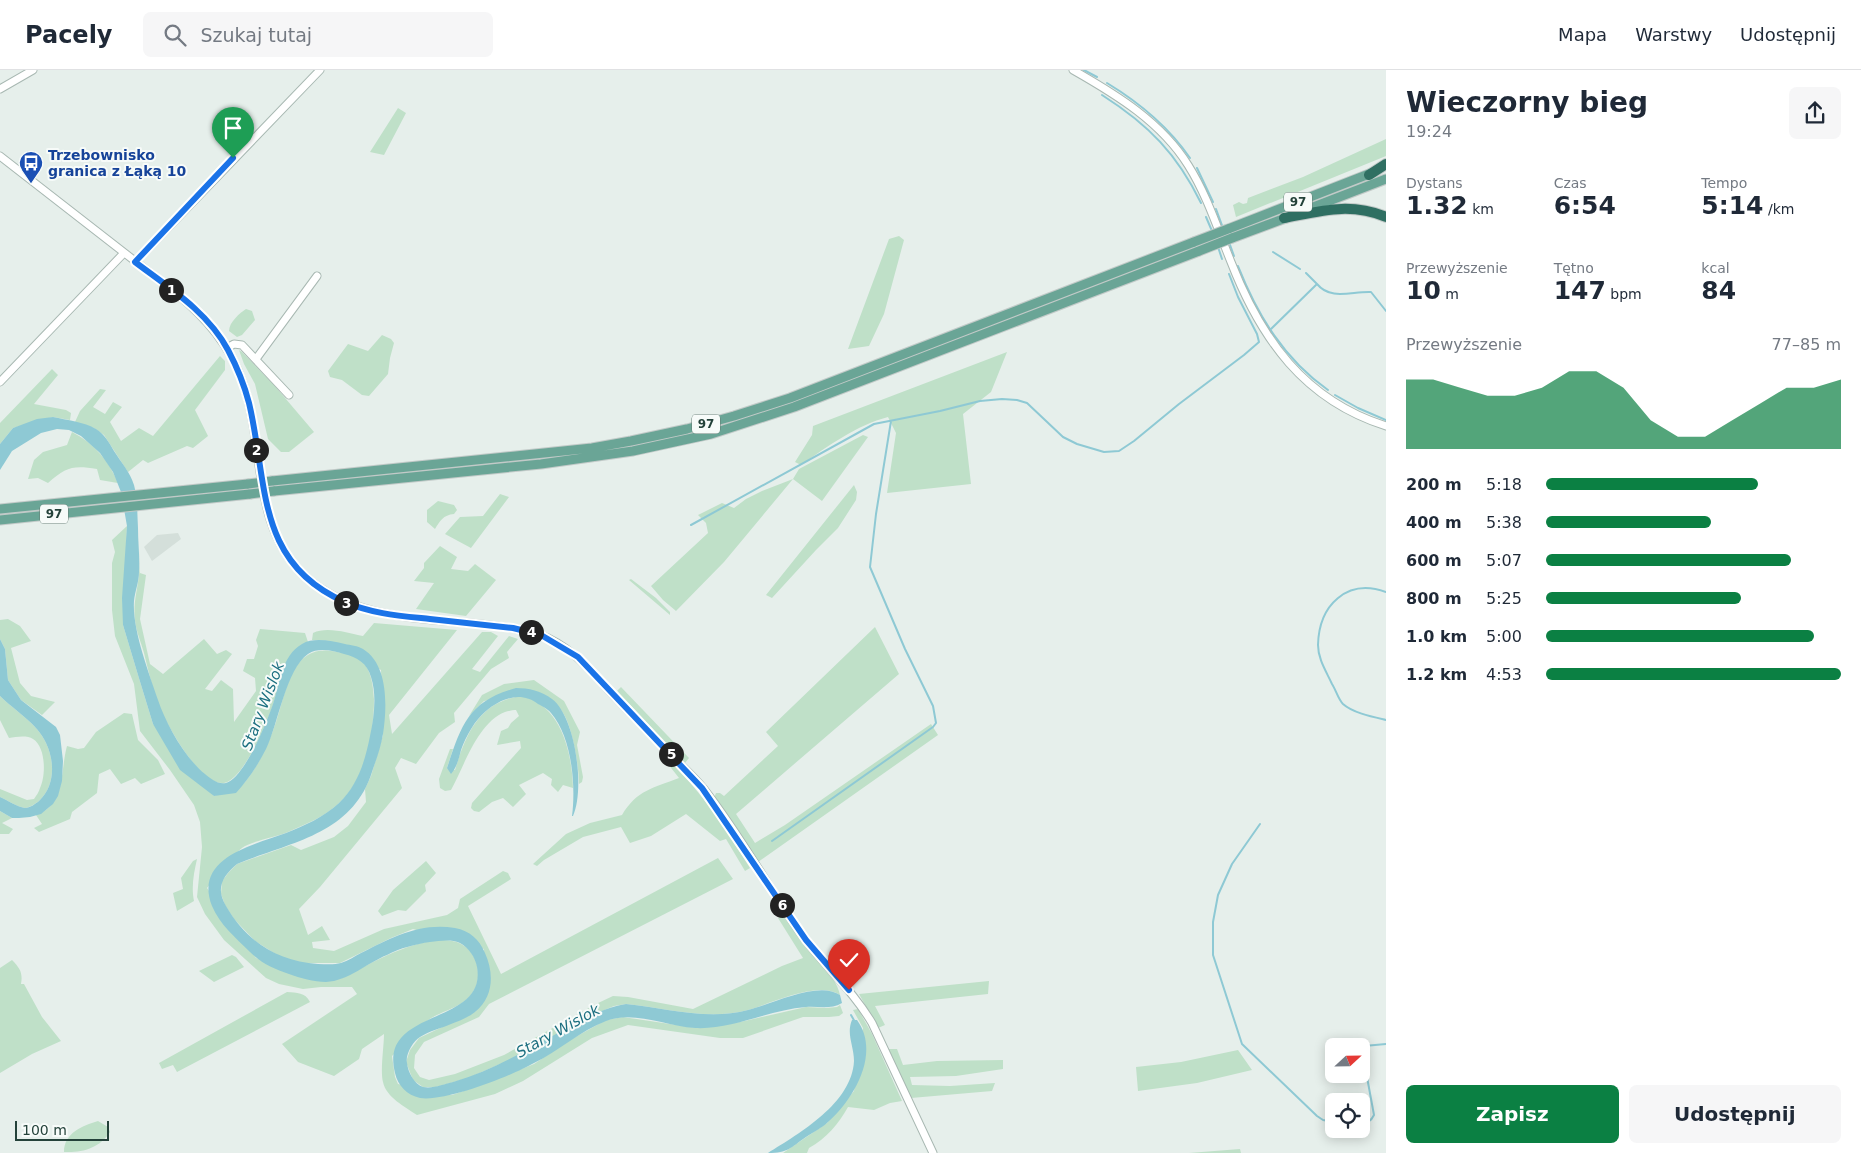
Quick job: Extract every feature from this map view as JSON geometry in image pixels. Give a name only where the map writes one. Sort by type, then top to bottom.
[{"type":"highway","points":[[1369,174],[1386,164]]},
{"type":"highway","points":[[1284,218],[1344,208],[1368,210],[1386,217]]},
{"type":"main road","name":"97","points":[[0,509],[592,448],[648,438],[707,424],[790,398],[1386,168]]},
{"type":"main road","name":"97","points":[[0,520],[593,458],[690,439],[741,425],[794,407],[1386,179]]},
{"type":"street","points":[[0,89],[33,70]]},
{"type":"street","points":[[135,262],[320,70]]},
{"type":"street","points":[[1073,70],[1109,91],[1144,116],[1166,138],[1188,165],[1205,197],[1231,264],[1255,318],[1284,358],[1305,380],[1333,401],[1362,418],[1386,426]]},
{"type":"street","points":[[0,156],[197,311],[213,328],[227,348],[242,381],[248,401],[268,514],[275,534],[292,562],[304,575],[328,594],[366,610],[391,615],[513,628],[541,635],[566,648],[587,665],[611,693],[702,788],[806,940],[864,1009],[933,1153]]},
{"type":"street","points":[[0,382],[124,253]]},
{"type":"street","points":[[256,359],[317,276]]},
{"type":"street","points":[[227,348],[234,344],[242,345],[289,395]]},
{"type":"shaded area","points":[[178,533],[181,539],[152,561],[144,547],[157,535]]},
{"type":"green space","points":[[398,108],[406,113],[384,155],[370,152]]},
{"type":"green space","points":[[1386,139],[1386,156],[1236,217],[1233,205],[1239,202],[1247,203],[1248,198],[1303,177]]},
{"type":"green space","points":[[899,236],[904,240],[884,314],[869,346],[848,349],[889,239]]},
{"type":"green space","points":[[246,309],[252,311],[255,320],[242,335],[237,337],[229,331],[229,328],[235,318]]},
{"type":"green space","points":[[382,335],[391,339],[394,343],[388,374],[369,396],[362,395],[342,380],[330,377],[328,371],[348,344],[368,351]]},
{"type":"green space","points":[[239,350],[274,385],[314,432],[289,452],[281,452],[268,439],[255,384]]},
{"type":"green space","points":[[1007,352],[991,392],[963,414],[971,484],[887,493],[896,433],[888,417],[854,431],[801,465],[795,462],[812,435],[813,426]]},
{"type":"green space","points":[[220,356],[225,361],[225,370],[195,410],[208,436],[193,448],[187,446],[148,463],[143,460],[128,472],[104,435],[94,428],[75,422],[80,411],[100,389],[106,390],[93,407],[105,414],[113,402],[122,407],[110,422],[121,441],[139,428],[153,436]]},
{"type":"green space","points":[[52,369],[58,375],[34,404],[66,410],[71,413],[70,420],[53,417],[13,428],[0,444],[0,423]]},
{"type":"green space","points":[[72,432],[80,436],[100,453],[118,483],[100,480],[97,469],[82,467],[65,470],[48,483],[38,478],[28,479],[34,460],[43,452],[67,445]]},
{"type":"green space","points":[[863,435],[868,437],[822,501],[793,479],[799,469]]},
{"type":"green space","points":[[793,479],[724,562],[676,611],[651,586],[708,533],[706,523],[698,515],[722,503],[734,508],[762,491]]},
{"type":"green space","points":[[854,485],[857,492],[856,500],[838,528],[772,598],[766,595]]},
{"type":"green space","points":[[500,494],[509,497],[471,548],[445,534],[460,517],[483,516]]},
{"type":"green space","points":[[438,501],[454,505],[457,510],[454,514],[442,519],[435,529],[427,522],[427,510]]},
{"type":"green space","points":[[127,526],[123,625],[153,724],[214,796],[231,791],[242,785],[255,768],[270,738],[293,671],[300,661],[310,654],[322,651],[337,652],[355,656],[368,669],[372,681],[374,699],[370,741],[362,769],[348,794],[333,809],[314,820],[288,832],[251,843],[242,848],[207,888],[256,958],[340,979],[389,955],[429,941],[447,940],[463,945],[476,961],[478,974],[476,986],[465,1001],[427,1021],[392,1056],[398,1084],[452,1095],[534,1064],[570,1040],[606,1020],[623,1017],[697,1028],[740,1022],[806,1007],[826,1008],[840,1005],[843,1013],[839,1016],[829,1017],[803,1017],[743,1038],[720,1038],[628,1025],[592,1038],[523,1081],[495,1094],[417,1115],[397,1101],[385,1087],[382,1072],[384,1034],[362,1049],[359,1059],[334,1076],[298,1062],[282,1044],[357,994],[352,987],[303,989],[279,984],[266,978],[224,940],[205,914],[197,897],[202,847],[200,822],[194,805],[140,731],[134,684],[115,636],[112,610],[112,563],[115,552],[112,540]]},
{"type":"green space","points":[[440,546],[457,557],[451,569],[468,571],[475,564],[496,580],[466,616],[416,609],[434,583],[414,581],[424,568],[424,563]]},
{"type":"green space","points":[[139,549],[140,573],[146,575],[140,619],[150,664],[163,674],[204,639],[217,654],[226,650],[232,654],[205,689],[212,691],[221,680],[233,689],[234,722],[256,691],[255,678],[243,671],[247,659],[254,659],[258,646],[256,640],[260,629],[305,633],[308,642],[297,649],[287,662],[270,713],[253,750],[239,772],[231,780],[224,783],[215,782],[206,776],[188,756],[163,715],[157,700],[135,620]]},
{"type":"green space","points":[[631,579],[656,598],[670,612],[670,615],[629,580]]},
{"type":"green space","points":[[8,619],[20,626],[31,641],[11,648],[20,683],[31,696],[55,702],[42,715],[21,700],[8,680],[5,649],[0,639],[0,620]]},
{"type":"green space","points":[[374,623],[457,630],[389,715],[392,734],[482,632],[491,632],[498,636],[472,669],[480,672],[509,636],[518,639],[507,652],[509,658],[491,669],[454,713],[455,722],[439,733],[416,764],[401,758],[395,768],[402,788],[320,887],[299,909],[308,935],[322,926],[330,940],[312,942],[313,948],[334,951],[384,929],[447,915],[458,908],[460,899],[503,871],[508,873],[511,879],[468,906],[501,974],[718,858],[733,879],[489,1004],[479,1017],[424,1042],[415,1055],[414,1068],[420,1077],[429,1080],[455,1074],[504,1055],[613,996],[693,1009],[782,966],[803,958],[778,918],[785,916],[825,966],[840,995],[831,991],[808,991],[748,1010],[718,1014],[687,1013],[626,1004],[614,1006],[595,1014],[507,1061],[468,1078],[436,1087],[423,1087],[413,1080],[406,1062],[410,1050],[419,1038],[476,1011],[484,949],[413,929],[340,963],[303,963],[282,958],[255,941],[234,919],[225,905],[221,894],[222,881],[237,864],[291,845],[301,850],[334,837],[348,826],[366,802],[365,789],[371,776],[383,735],[381,670],[329,641],[312,640],[313,633],[325,630],[363,636]]},
{"type":"green space","points":[[875,627],[899,674],[736,814],[755,843],[785,825],[931,724],[938,735],[758,862],[714,798],[716,793],[724,796],[778,746],[766,732]]},
{"type":"green space","points":[[534,680],[564,701],[580,732],[577,745],[583,777],[582,782],[579,784],[578,767],[568,723],[560,709],[539,692],[484,701],[469,716],[482,695],[504,684]]},
{"type":"green space","points":[[621,687],[689,758],[685,763],[617,691]]},
{"type":"green space","points":[[0,696],[37,729],[46,743],[51,758],[52,774],[48,788],[39,801],[27,808],[0,797],[0,789],[27,800],[34,799],[42,783],[43,755],[37,743],[31,738],[9,738],[0,720]]},
{"type":"green space","points":[[521,696],[535,701],[546,709],[562,731],[570,760],[573,788],[563,785],[558,792],[551,785],[552,779],[543,773],[519,785],[526,794],[513,807],[503,798],[492,802],[479,812],[474,811],[471,808],[472,803],[521,748],[520,741],[497,745],[501,731],[508,728],[519,716],[516,710],[505,712],[495,718],[479,735],[451,790],[445,791],[440,788],[439,779],[450,749],[453,749],[447,768],[455,770],[464,744],[476,722],[495,705],[507,699]]},
{"type":"green space","points":[[124,713],[132,714],[138,740],[158,760],[165,774],[141,784],[135,778],[121,784],[110,769],[99,774],[97,793],[72,812],[70,819],[39,832],[34,828],[42,824],[36,815],[53,804],[60,786],[67,746],[78,749],[84,748],[96,732]]},
{"type":"green space","points":[[673,761],[717,816],[750,868],[745,871],[726,839],[720,841],[686,814],[651,836],[630,843],[621,827],[583,837],[537,866],[533,864],[566,834],[590,823],[622,815],[634,800],[646,791],[679,778],[668,764]]},
{"type":"green space","points":[[0,811],[12,818],[2,823],[13,829],[9,834],[0,834]]},
{"type":"green space","points":[[197,859],[193,885],[194,901],[177,911],[173,893],[183,889],[181,878],[193,861]]},
{"type":"green space","points":[[426,861],[436,873],[425,885],[426,891],[406,911],[398,910],[382,916],[378,911],[393,890]]},
{"type":"green space","points":[[232,955],[244,967],[214,982],[199,971]]},
{"type":"green space","points":[[12,960],[20,971],[22,977],[21,984],[24,984],[42,1017],[61,1041],[32,1054],[0,1073],[0,968]]},
{"type":"green space","points":[[989,981],[988,994],[875,1006],[885,1025],[878,1028],[859,994]]},
{"type":"green space","points":[[287,992],[303,995],[310,1002],[177,1072],[173,1065],[162,1069],[159,1063]]},
{"type":"green space","points":[[858,1009],[872,1034],[902,1101],[890,1103],[874,1110],[848,1107],[831,1130],[809,1148],[807,1153],[783,1153],[827,1123],[854,1091],[863,1028],[853,1010]]},
{"type":"green space","points":[[887,1049],[897,1049],[903,1065],[937,1061],[1003,1060],[1003,1069],[956,1076],[910,1077],[912,1085],[950,1086],[995,1083],[992,1091],[911,1098]]},
{"type":"green space","points":[[1238,1050],[1252,1070],[1197,1083],[1138,1091],[1136,1067],[1181,1062]]},
{"type":"green space","points":[[98,1121],[108,1127],[110,1132],[101,1142],[96,1146],[77,1152],[64,1152],[67,1140],[75,1131]]},
{"type":"green space","points":[[1240,1149],[1241,1153],[1189,1153]]},
{"type":"water","points":[[53,417],[81,423],[99,431],[108,441],[132,480],[137,501],[139,576],[134,601],[134,612],[138,638],[158,700],[171,730],[190,759],[209,777],[217,782],[226,783],[233,779],[247,761],[266,723],[285,663],[295,649],[302,644],[323,640],[356,646],[363,649],[378,665],[384,688],[384,724],[378,753],[363,793],[350,810],[334,823],[317,833],[298,842],[237,864],[224,878],[221,894],[226,906],[243,930],[276,954],[303,962],[318,964],[341,963],[395,937],[430,927],[455,928],[473,936],[483,948],[488,961],[491,977],[489,992],[481,1006],[473,1014],[431,1031],[417,1039],[412,1045],[408,1052],[407,1060],[410,1074],[417,1083],[423,1087],[438,1086],[480,1072],[519,1054],[590,1016],[626,1004],[687,1013],[733,1013],[795,995],[820,990],[831,991],[840,995],[842,1003],[829,1007],[792,1009],[709,1028],[684,1027],[638,1018],[616,1018],[596,1025],[543,1058],[495,1081],[446,1096],[431,1098],[415,1097],[407,1092],[398,1082],[395,1073],[393,1064],[394,1050],[401,1038],[411,1029],[450,1010],[472,993],[477,982],[477,967],[469,950],[460,943],[449,941],[419,944],[403,948],[380,958],[350,975],[334,981],[307,980],[273,968],[254,956],[219,919],[212,906],[208,889],[211,876],[219,865],[230,856],[244,848],[314,821],[327,813],[346,796],[356,780],[363,763],[373,722],[374,691],[367,668],[361,661],[349,655],[326,650],[312,652],[300,661],[288,684],[266,749],[245,783],[236,793],[214,796],[180,770],[153,724],[123,625],[122,598],[127,526],[121,492],[113,472],[100,453],[81,436],[69,430],[57,429],[41,433],[12,451],[0,470],[0,444],[13,428],[37,419]]},
{"type":"water","points":[[0,639],[5,649],[8,680],[21,700],[56,727],[60,735],[63,761],[62,781],[58,796],[53,804],[41,814],[30,817],[12,818],[0,811],[0,797],[25,808],[31,807],[39,801],[51,781],[51,758],[46,743],[37,729],[0,696]]},
{"type":"water","points":[[516,688],[535,690],[548,696],[560,708],[567,721],[576,754],[578,772],[577,804],[573,816],[573,777],[564,735],[550,712],[532,700],[518,697],[512,698],[498,703],[486,711],[468,734],[451,774],[447,768],[462,728],[469,717],[487,700]]},
{"type":"water","points":[[852,1020],[857,1020],[864,1033],[866,1047],[861,1075],[847,1101],[823,1126],[788,1149],[768,1153],[809,1126],[834,1103],[844,1090],[851,1076],[854,1061],[850,1035]]},
{"type":"waterway","points":[[1084,70],[1097,77]]},
{"type":"waterway","points":[[1107,83],[1131,99],[1163,125],[1190,158]]},
{"type":"waterway","points":[[1102,95],[1148,129],[1172,155],[1201,203]]},
{"type":"waterway","points":[[1197,168],[1213,202]]},
{"type":"waterway","points":[[1216,209],[1223,228]]},
{"type":"waterway","points":[[1206,217],[1212,231]]},
{"type":"waterway","points":[[1229,242],[1234,256]]},
{"type":"waterway","points":[[1218,247],[1222,259]]},
{"type":"waterway","points":[[1273,252],[1300,269]]},
{"type":"waterway","points":[[1238,266],[1254,302],[1274,335],[1298,365],[1328,390]]},
{"type":"waterway","points":[[1306,273],[1317,284]]},
{"type":"waterway","points":[[691,525],[874,424],[980,401],[1002,399],[1027,403],[1063,437],[1077,444],[1104,452],[1119,451],[1259,342],[1229,274]]},
{"type":"waterway","points":[[1270,330],[1317,284],[1335,294],[1371,292],[1386,311]]},
{"type":"waterway","points":[[1335,395],[1358,408],[1386,420]]},
{"type":"waterway","points":[[772,841],[936,723],[933,706],[905,649],[870,567],[876,514],[891,421]]},
{"type":"waterway","points":[[1386,592],[1359,589],[1348,592],[1338,598],[1324,618],[1318,645],[1323,665],[1343,704],[1358,712],[1386,720]]},
{"type":"waterway","points":[[1260,824],[1232,864],[1218,895],[1213,922],[1213,955],[1242,1044],[1317,1116],[1325,1120]]},
{"type":"waterway","name":"Stary Wislok","points":[[851,1015],[855,1022]]},
{"type":"waterway","points":[[1370,1093],[1362,1050],[1364,1046],[1386,1044]]},
{"type":"waterway","points":[[1370,1093],[1374,1115],[1370,1120]]},
{"type":"place","name":"Trzebownisko granica z Łąką 10","points":[[31,184]]},
{"type":"route","points":[[233,158],[135,262],[197,311],[213,328],[227,348],[242,381],[248,401],[266,506],[275,534],[292,562],[304,575],[328,594],[366,610],[391,615],[528,631],[552,640],[578,657],[702,788],[806,940],[849,990]]}]
